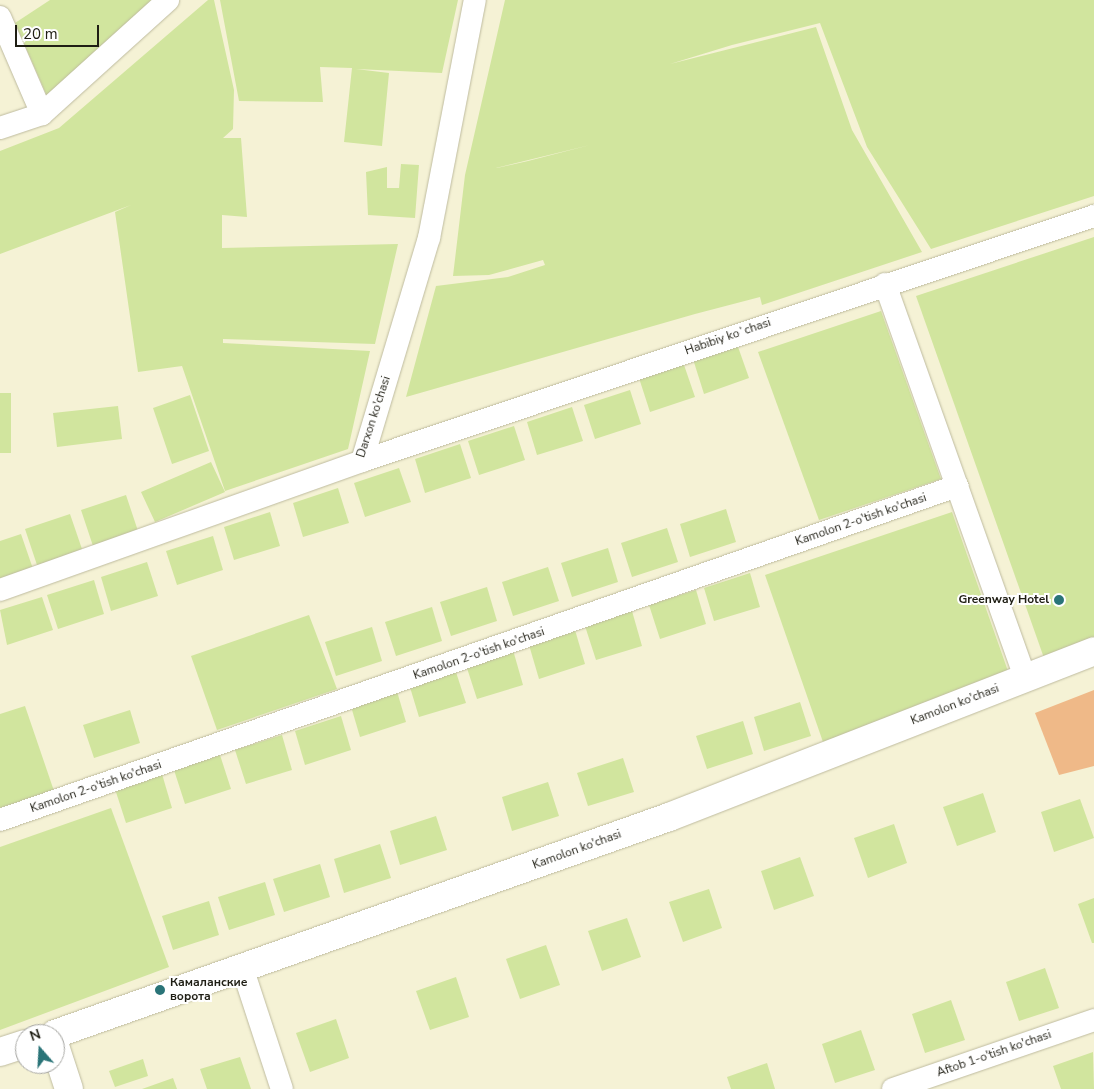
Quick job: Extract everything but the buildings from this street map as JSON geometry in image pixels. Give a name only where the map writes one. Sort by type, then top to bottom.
[{"type":"street","points":[[0,128],[42,114],[168,0]]},
{"type":"street","name":"Darxon ko'chasi","points":[[0,590],[362,461],[428,238],[475,0]]},
{"type":"street","points":[[0,17],[42,114]]},
{"type":"street","name":"Habibiy koʻchasi","points":[[362,461],[885,284],[1094,216]]},
{"type":"street","points":[[885,284],[1025,677]]},
{"type":"street","name":"Kamolon 2-o'tish ko'chasi","points":[[0,820],[957,486]]},
{"type":"street","name":"Kamolon ko'chasi","points":[[65,1031],[243,970],[669,817],[1094,650]]},
{"type":"street","points":[[243,970],[282,1089]]},
{"type":"street","name":"Aftob 1-o'tish ko'chasi","points":[[893,1089],[1094,1020]]},
{"type":"street","points":[[0,1052],[15,1047]]},
{"type":"street","points":[[64,1074],[69,1089]]},
{"type":"shaded area","points":[[1094,690],[1094,766],[1059,775],[1035,713]]},
{"type":"place","name":"Greenway Hotel","points":[[1059,600]]},
{"type":"place","name":"Камаланские ворота","points":[[160,990]]}]
